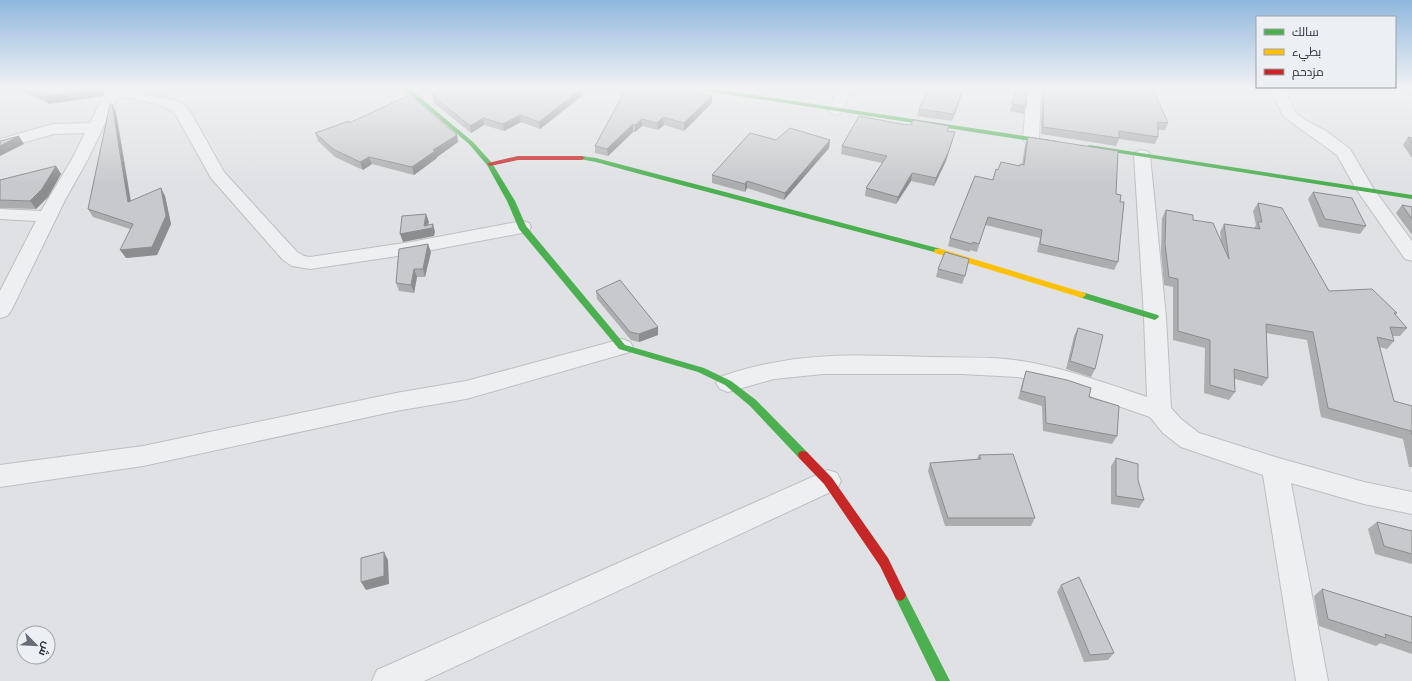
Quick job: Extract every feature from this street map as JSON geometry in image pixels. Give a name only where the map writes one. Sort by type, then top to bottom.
[{"type":"street","points":[[0,311],[99,121]]},
{"type":"street","points":[[187,121],[217,174],[290,256],[299,262],[310,263],[364,255],[522,227]]},
{"type":"street","points":[[445,121],[471,143],[490,164],[511,201],[522,227],[622,347]]},
{"type":"street","points":[[908,121],[1068,144]]},
{"type":"street","points":[[1031,139],[1032,121]]},
{"type":"street","points":[[1297,121],[1320,134],[1344,152],[1365,189],[1412,255]]},
{"type":"street","points":[[0,144],[53,129],[95,128]]},
{"type":"street","points":[[1083,147],[1412,197]]},
{"type":"street","points":[[1142,155],[1155,316],[1160,411]]},
{"type":"street","points":[[490,164],[518,158],[574,157],[596,160],[702,187],[825,222],[940,251],[1155,316]]},
{"type":"street","points":[[0,214],[30,214],[48,218]]},
{"type":"street","points":[[0,476],[143,456],[388,403],[466,390],[622,347],[701,370],[728,384],[753,403],[828,480],[884,562],[943,681]]},
{"type":"street","points":[[728,384],[744,377],[771,372],[835,365],[992,366],[1032,371],[1068,380],[1160,411],[1172,426],[1190,440],[1275,468],[1364,492],[1412,503]]},
{"type":"street","points":[[1275,468],[1312,681]]},
{"type":"street","points":[[388,681],[828,480]]},
{"type":"building","points":[[106,121],[115,121],[128,202],[161,188],[166,216],[152,247],[120,250],[133,224],[88,209]]},
{"type":"building","points":[[349,121],[349,123],[354,121],[440,121],[457,135],[433,150],[435,151],[412,167],[369,157],[360,162],[333,149],[315,133]]},
{"type":"building","points":[[464,121],[478,121],[470,126]]},
{"type":"building","points":[[492,121],[509,121],[503,124]]},
{"type":"building","points":[[609,121],[640,121],[635,125],[633,124],[607,149],[595,146]]},
{"type":"building","points":[[649,121],[659,121],[657,123]]},
{"type":"building","points":[[676,121],[686,121],[684,123]]},
{"type":"building","points":[[856,121],[884,121],[911,125],[913,121],[918,121],[949,126],[947,131],[955,132],[948,153],[936,178],[912,173],[898,197],[866,188],[887,156],[842,146]]},
{"type":"building","points":[[1043,121],[1167,121],[1168,123],[1158,122],[1158,137],[1119,131],[1119,138],[1043,127]]},
{"type":"building","points":[[790,128],[830,140],[785,193],[747,181],[745,184],[712,175],[750,133],[776,140]]},
{"type":"building","points":[[19,136],[0,146],[0,141]]},
{"type":"building","points":[[1028,137],[1118,151],[1116,194],[1121,195],[1120,202],[1124,202],[1118,262],[1040,244],[1042,230],[988,217],[979,244],[973,242],[972,244],[950,238],[975,176],[993,180],[996,169],[998,170],[1001,162],[1020,166],[1020,164],[1024,165]]},
{"type":"building","points":[[56,166],[42,189],[30,201],[0,200],[0,180]]},
{"type":"building","points":[[1313,192],[1352,198],[1366,226],[1325,219]]},
{"type":"building","points":[[1258,203],[1282,208],[1329,291],[1372,289],[1397,313],[1394,313],[1407,328],[1390,327],[1394,341],[1377,337],[1394,401],[1412,406],[1412,435],[1411,431],[1328,408],[1313,332],[1266,324],[1268,378],[1234,369],[1235,392],[1210,385],[1210,340],[1178,331],[1178,279],[1169,277],[1165,244],[1166,210],[1193,215],[1193,220],[1213,223],[1229,259],[1224,224],[1260,229],[1258,222],[1262,222]]},
{"type":"building","points":[[1402,205],[1412,207],[1412,219]]},
{"type":"building","points":[[426,214],[424,226],[433,224],[432,228],[400,234],[402,216]]},
{"type":"building","points":[[428,244],[423,269],[414,269],[411,285],[396,283],[399,249]]},
{"type":"building","points":[[945,252],[969,259],[965,276],[938,269]]},
{"type":"building","points":[[620,280],[658,327],[639,334],[630,332],[596,291]]},
{"type":"building","points":[[1078,328],[1103,335],[1095,369],[1070,361]]},
{"type":"building","points":[[1026,371],[1067,380],[1091,388],[1089,397],[1119,406],[1117,436],[1046,423],[1045,397],[1021,391]]},
{"type":"building","points":[[1013,454],[1035,518],[948,518],[930,463],[981,459],[979,455]]},
{"type":"building","points":[[1116,458],[1138,464],[1138,480],[1144,500],[1116,496]]},
{"type":"building","points":[[1377,522],[1412,531],[1412,554],[1384,546]]},
{"type":"building","points":[[384,552],[384,576],[361,582],[361,558]]},
{"type":"building","points":[[1079,577],[1114,653],[1090,655],[1061,585]]},
{"type":"building","points":[[1322,589],[1412,617],[1412,643],[1385,634],[1386,638],[1328,619]]},
{"type":"traffic: fast","points":[[445,121],[471,143],[490,164],[511,201],[522,227],[622,347],[701,370],[728,383],[753,403],[803,455]]},
{"type":"traffic: fast","points":[[913,121],[1057,143]]},
{"type":"traffic: fast","points":[[1089,147],[1412,197]]},
{"type":"traffic: fast","points":[[582,158],[639,171],[938,251]]},
{"type":"traffic: fast","points":[[1082,295],[1155,317]]},
{"type":"traffic: fast","points":[[900,595],[943,681]]},
{"type":"traffic: slow","points":[[938,251],[1082,295]]},
{"type":"traffic: jam","points":[[490,164],[518,158],[582,158]]},
{"type":"traffic: jam","points":[[803,455],[828,481],[884,562],[900,595]]}]
